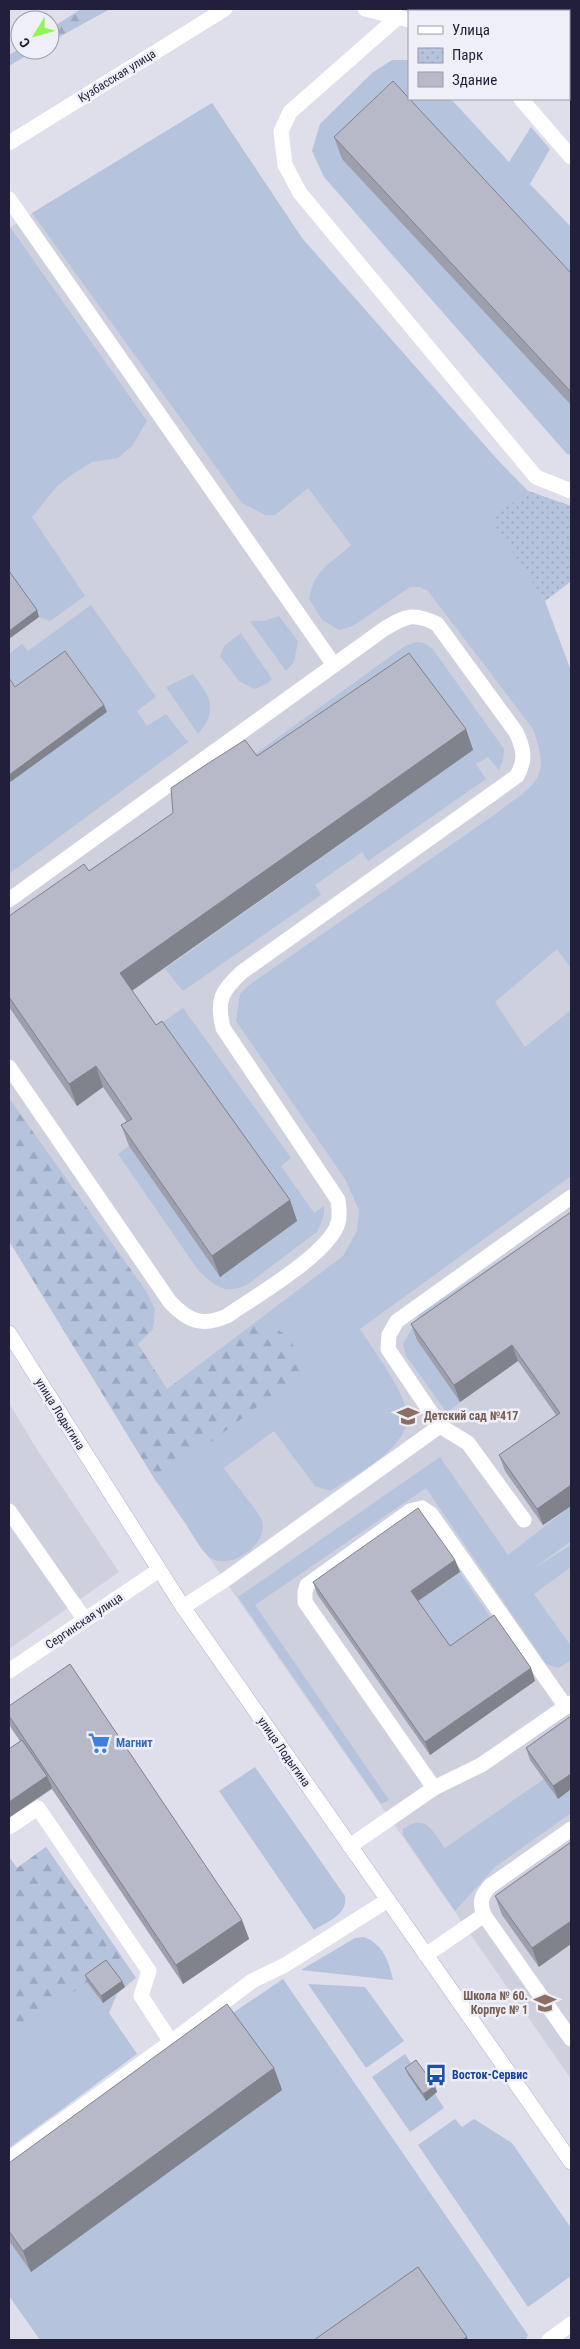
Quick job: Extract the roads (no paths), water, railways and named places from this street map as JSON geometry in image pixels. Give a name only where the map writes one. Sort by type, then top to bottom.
[{"type":"main road","name":"Кузбасская улица","points":[[9,143],[225,9]]},
{"type":"main road","points":[[365,9],[403,18]]},
{"type":"main road","points":[[403,18],[290,112],[281,131],[285,165],[300,193],[536,477],[571,490]]},
{"type":"main road","points":[[522,100],[571,158]]},
{"type":"main road","points":[[9,199],[334,666]]},
{"type":"main road","points":[[9,900],[401,619],[412,616],[423,617],[437,624],[448,636],[516,732],[523,747],[524,758],[517,776],[242,972],[229,984],[221,997],[219,1013],[223,1028],[338,1200],[338,1223],[329,1240],[314,1255],[227,1316],[213,1322],[197,1322],[181,1313],[170,1302],[9,1066]]},
{"type":"main road","points":[[524,1520],[468,1443],[440,1426],[388,1349],[389,1335],[397,1321],[571,1197]]},
{"type":"main road","name":"улица Лодыгина","points":[[9,1333],[183,1607],[571,2162]]},
{"type":"main road","points":[[183,1607],[225,1580],[440,1426]]},
{"type":"main road","points":[[350,1846],[434,1788],[481,1765],[569,1705],[431,1514],[422,1508],[410,1511],[307,1585],[305,1602],[434,1788]]},
{"type":"main road","points":[[9,1511],[85,1620]]},
{"type":"main road","name":"Сергинская улица","points":[[9,1671],[159,1570]]},
{"type":"main road","points":[[9,1827],[38,1808],[149,1971],[141,1996],[171,2042]]},
{"type":"main road","points":[[571,1829],[490,1886],[482,1895],[480,1905],[484,1915],[571,2039]]},
{"type":"main road","points":[[9,2159],[252,1981],[285,1964],[388,1900]]},
{"type":"main road","points":[[426,1955],[484,1915]]},
{"type":"main road","points":[[549,2340],[571,2324]]},
{"type":"place","name":"Детский сад №417","points":[[408,1416]]},
{"type":"place","name":"Магнит","points":[[99,1743]]},
{"type":"place","name":"Школа № 60. Корпус № 1","points":[[545,2003]]},
{"type":"place","name":"Восток-Сервис","points":[[436,2075]]}]
